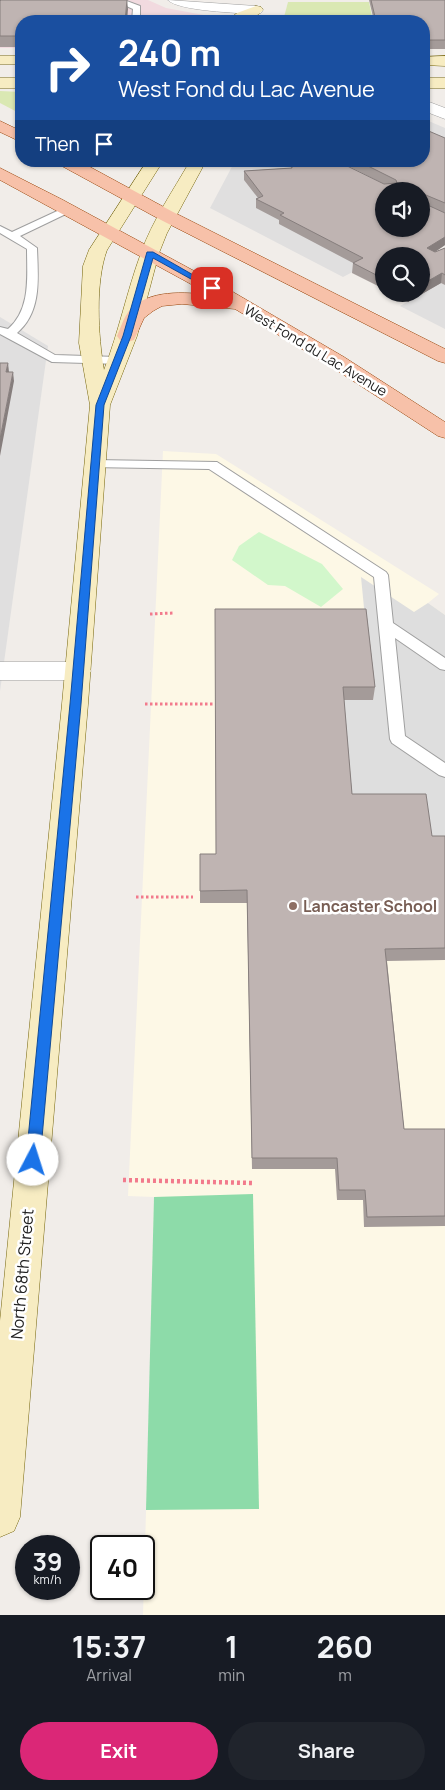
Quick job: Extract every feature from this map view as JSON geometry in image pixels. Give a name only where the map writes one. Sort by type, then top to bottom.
[{"type":"main road","points":[[0,126],[15,134]]},
{"type":"main road","points":[[77,167],[166,216],[445,357]]},
{"type":"main road","name":"West Fond du Lac Avenue","points":[[0,173],[150,253],[244,306],[349,368],[445,432]]},
{"type":"main road","points":[[127,336],[136,316],[152,303],[186,300],[244,306]]},
{"type":"street","points":[[175,0],[188,4],[258,10]]},
{"type":"street","points":[[245,15],[258,10]]},
{"type":"street","points":[[0,60],[15,60]]},
{"type":"street","points":[[430,61],[445,61]]},
{"type":"street","points":[[0,83],[15,83]]},
{"type":"street","points":[[430,83],[445,83]]},
{"type":"street","points":[[430,108],[445,114]]},
{"type":"street","name":"North 68th Street","points":[[0,1517],[78,671],[100,405],[89,344],[92,266],[96,254],[151,167]]},
{"type":"street","name":"North 68th Street","points":[[100,405],[127,336],[150,253],[166,216],[195,167]]},
{"type":"street","points":[[0,671],[78,671]]},
{"type":"lane","points":[[0,1],[61,0]]},
{"type":"lane","points":[[117,0],[137,8],[136,15]]},
{"type":"lane","points":[[12,236],[68,209]]},
{"type":"lane","points":[[0,229],[32,248],[32,301],[19,327],[5,331]]},
{"type":"lane","points":[[5,331],[52,358],[117,361]]},
{"type":"lane","points":[[95,464],[212,465],[381,575],[398,739],[445,771]]},
{"type":"lane","points":[[387,626],[445,665]]},
{"type":"path","points":[[150,614],[173,613]]},
{"type":"path","points":[[145,704],[216,704]]},
{"type":"path","points":[[136,897],[193,897]]},
{"type":"path","points":[[123,1180],[252,1183]]},
{"type":"shaded area","points":[[0,0],[148,0],[166,8],[204,15],[15,15],[15,48],[0,48]]},
{"type":"shaded area","points":[[430,122],[445,128],[445,224],[430,232],[430,182],[375,182],[375,237],[420,237],[401,247],[375,247],[375,260],[343,277],[210,208],[232,167],[430,167]]},
{"type":"shaded area","points":[[445,279],[445,329],[400,306],[407,302],[430,302],[430,288]]},
{"type":"shaded area","points":[[0,317],[48,346],[0,691]]},
{"type":"shaded area","name":"Lancaster School","points":[[163,451],[216,454],[439,594],[428,603],[445,615],[445,1615],[143,1615],[143,1600],[155,1600],[155,1535],[145,1535],[154,1197],[128,1196]]},
{"type":"shaded area","points":[[361,577],[414,612],[428,603],[445,615],[445,866],[351,807],[342,700],[373,700]]},
{"type":"green space","points":[[288,2],[369,2],[372,15],[285,15]]},
{"type":"green space","points":[[0,91],[15,92],[15,111],[0,103]]},
{"type":"green space","points":[[259,532],[322,564],[343,589],[321,607],[285,586],[268,585],[232,560],[239,546]]},
{"type":"green space","points":[[253,1194],[259,1509],[146,1510],[154,1197]]},
{"type":"building","points":[[127,0],[126,15],[15,15],[15,36],[0,36],[0,1]]},
{"type":"building","points":[[371,0],[445,0],[445,40],[430,40],[430,15],[375,15]]},
{"type":"building","points":[[430,132],[445,138],[445,203],[430,197],[430,182],[397,182],[370,167],[430,167]]},
{"type":"building","points":[[292,167],[349,167],[380,182],[375,182],[375,237],[430,237],[430,206],[445,213],[445,237],[429,247],[375,247],[375,274],[353,263],[363,258],[280,215],[284,213],[256,199],[263,196],[244,171]]},
{"type":"building","points":[[445,248],[445,275],[442,273],[430,280],[430,250],[435,252]]},
{"type":"building","points":[[0,363],[8,363],[6,372],[13,372],[0,439]]},
{"type":"building","points":[[215,609],[366,609],[375,687],[343,687],[352,794],[426,794],[432,836],[445,836],[445,948],[385,949],[404,1129],[445,1129],[445,1216],[367,1217],[365,1190],[339,1190],[337,1158],[252,1158],[247,890],[200,891],[200,854],[216,854]]},
{"type":"place","name":"Lancaster School","points":[[293,906]]},
{"type":"route","points":[[33,1160],[76,704],[100,405],[127,336],[150,253],[212,288]]}]
